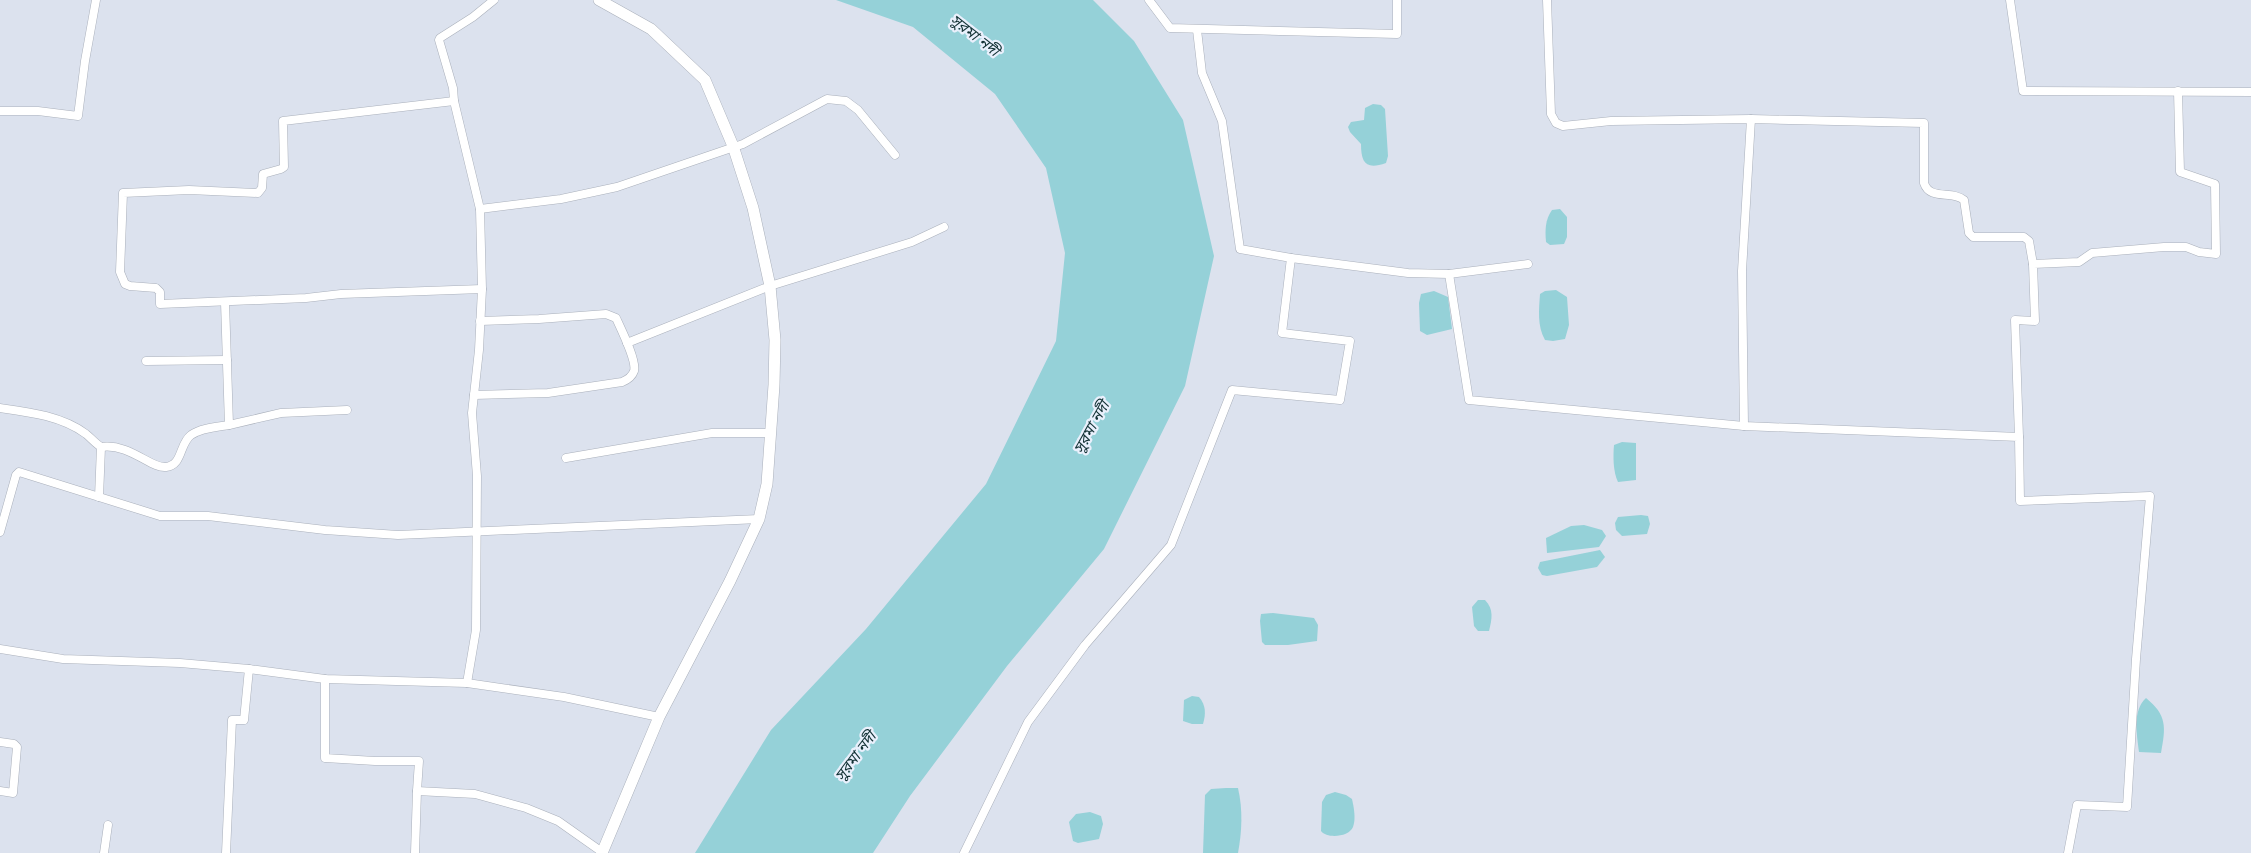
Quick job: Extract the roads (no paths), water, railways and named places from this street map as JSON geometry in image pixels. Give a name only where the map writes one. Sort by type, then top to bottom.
[{"type":"street","points":[[0,111],[38,111],[78,116],[85,61],[96,0]]},
{"type":"street","points":[[467,683],[476,630],[477,476],[472,413],[482,289],[480,209],[454,101],[453,88],[440,47],[440,38],[473,17],[494,0]]},
{"type":"street","points":[[417,791],[475,794],[526,808],[558,821],[602,853],[659,717],[730,581],[759,519],[767,484],[771,433],[774,340],[770,286],[753,208],[733,146],[705,80],[651,29],[599,0]]},
{"type":"street","points":[[1149,0],[1170,28],[1397,34],[1397,0]]},
{"type":"street","points":[[1547,0],[1551,114],[1556,124],[1563,126],[1611,121],[1751,119],[1924,124],[1924,183],[1926,189],[1930,193],[1960,197],[1964,200],[1969,233],[1973,237],[2024,237],[2029,241],[2033,264],[2035,320],[2015,320],[2020,501],[2150,496],[2136,659],[2127,807],[2077,805],[2068,853]]},
{"type":"street","points":[[2010,0],[2023,90],[2073,92],[2251,92]]},
{"type":"street","points":[[1197,30],[1202,73],[1222,121],[1240,250],[1408,273],[1449,274],[1528,264]]},
{"type":"street","points":[[2033,264],[2079,262],[2092,254],[2164,247],[2186,247],[2199,252],[2216,254],[2215,184],[2180,172],[2178,91]]},
{"type":"street","points":[[480,209],[561,199],[617,186],[743,144],[828,99],[846,101],[858,110],[895,154]]},
{"type":"street","points":[[454,101],[283,121],[284,167],[263,174],[262,188],[258,193],[189,190],[123,193],[120,272],[125,284],[156,288],[160,292],[160,304],[306,298],[341,294],[482,289]]},
{"type":"street","points":[[1744,426],[1742,271],[1751,119]]},
{"type":"street","points":[[626,343],[770,286],[912,242],[944,227]]},
{"type":"street","points":[[964,853],[1028,722],[1085,644],[1171,546],[1232,390],[1340,400],[1350,341],[1282,333],[1291,258]]},
{"type":"street","points":[[1449,274],[1469,400],[1744,426],[2019,437]]},
{"type":"street","points":[[224,302],[229,425]]},
{"type":"street","points":[[474,395],[548,393],[622,382],[628,380],[634,372],[626,343],[616,318],[606,314],[480,321]]},
{"type":"street","points":[[146,361],[227,360]]},
{"type":"street","points":[[0,408],[42,414],[72,426],[101,447],[111,446],[126,449],[159,467],[168,467],[178,460],[184,443],[191,435],[202,430],[281,412],[347,410]]},
{"type":"street","points":[[566,458],[712,433],[771,433]]},
{"type":"street","points":[[99,497],[101,447]]},
{"type":"street","points":[[0,532],[4,504],[19,472],[160,516],[208,516],[256,520],[325,530],[398,535],[759,519]]},
{"type":"street","points":[[0,649],[63,659],[180,663],[324,678],[467,683],[564,697],[659,717]]},
{"type":"street","points":[[226,853],[232,720],[244,720],[249,669]]},
{"type":"street","points":[[324,678],[325,758],[419,761],[414,853]]},
{"type":"street","points":[[0,742],[14,744],[17,747],[14,793],[0,792]]},
{"type":"street","points":[[104,853],[108,825]]},
{"type":"water","name":"সুরমা নদী","points":[[836,0],[1093,0],[1134,41],[1183,120],[1214,256],[1185,386],[1104,549],[1007,666],[910,796],[873,853],[695,853],[771,730],[866,629],[986,484],[1056,341],[1065,253],[1046,168],[995,94],[913,27]]},
{"type":"water","points":[[1373,104],[1381,105],[1385,109],[1388,156],[1386,163],[1374,166],[1369,165],[1364,160],[1361,144],[1348,127],[1351,122],[1364,120],[1365,108]]},
{"type":"water","points":[[1560,209],[1567,217],[1567,237],[1564,244],[1550,245],[1546,242],[1547,221],[1552,210]]},
{"type":"water","points":[[1556,290],[1567,297],[1569,325],[1565,339],[1545,340],[1540,323],[1540,294],[1545,291]]},
{"type":"water","points":[[1434,291],[1448,297],[1452,329],[1427,335],[1420,331],[1419,303],[1421,294]]},
{"type":"water","points":[[1622,442],[1636,443],[1636,480],[1618,482],[1616,478],[1614,445]]},
{"type":"water","points":[[1648,516],[1650,524],[1647,534],[1622,536],[1616,530],[1615,523],[1618,517]]},
{"type":"water","points":[[1584,525],[1602,530],[1606,536],[1599,547],[1547,553],[1546,538],[1571,526]]},
{"type":"water","points":[[1600,550],[1605,557],[1597,567],[1547,576],[1542,575],[1538,568],[1540,562]]},
{"type":"water","points":[[1478,600],[1485,600],[1490,607],[1489,631],[1478,631],[1474,626],[1472,607]]},
{"type":"water","points":[[1273,613],[1314,618],[1318,625],[1317,641],[1288,645],[1265,645],[1262,642],[1261,614]]},
{"type":"water","points":[[1192,696],[1199,697],[1203,703],[1205,713],[1203,724],[1192,724],[1183,721],[1184,700]]},
{"type":"water","points":[[2146,698],[2158,710],[2163,722],[2164,736],[2161,753],[2139,752],[2136,723],[2139,709]]},
{"type":"water","points":[[1238,788],[1240,796],[1241,820],[1238,853],[1203,853],[1205,795],[1211,789]]},
{"type":"water","points":[[1335,792],[1352,799],[1354,810],[1353,827],[1347,833],[1338,836],[1324,834],[1321,831],[1322,802],[1326,795]]},
{"type":"water","points":[[1090,812],[1101,816],[1103,824],[1099,839],[1078,843],[1073,841],[1069,822],[1076,814]]}]
